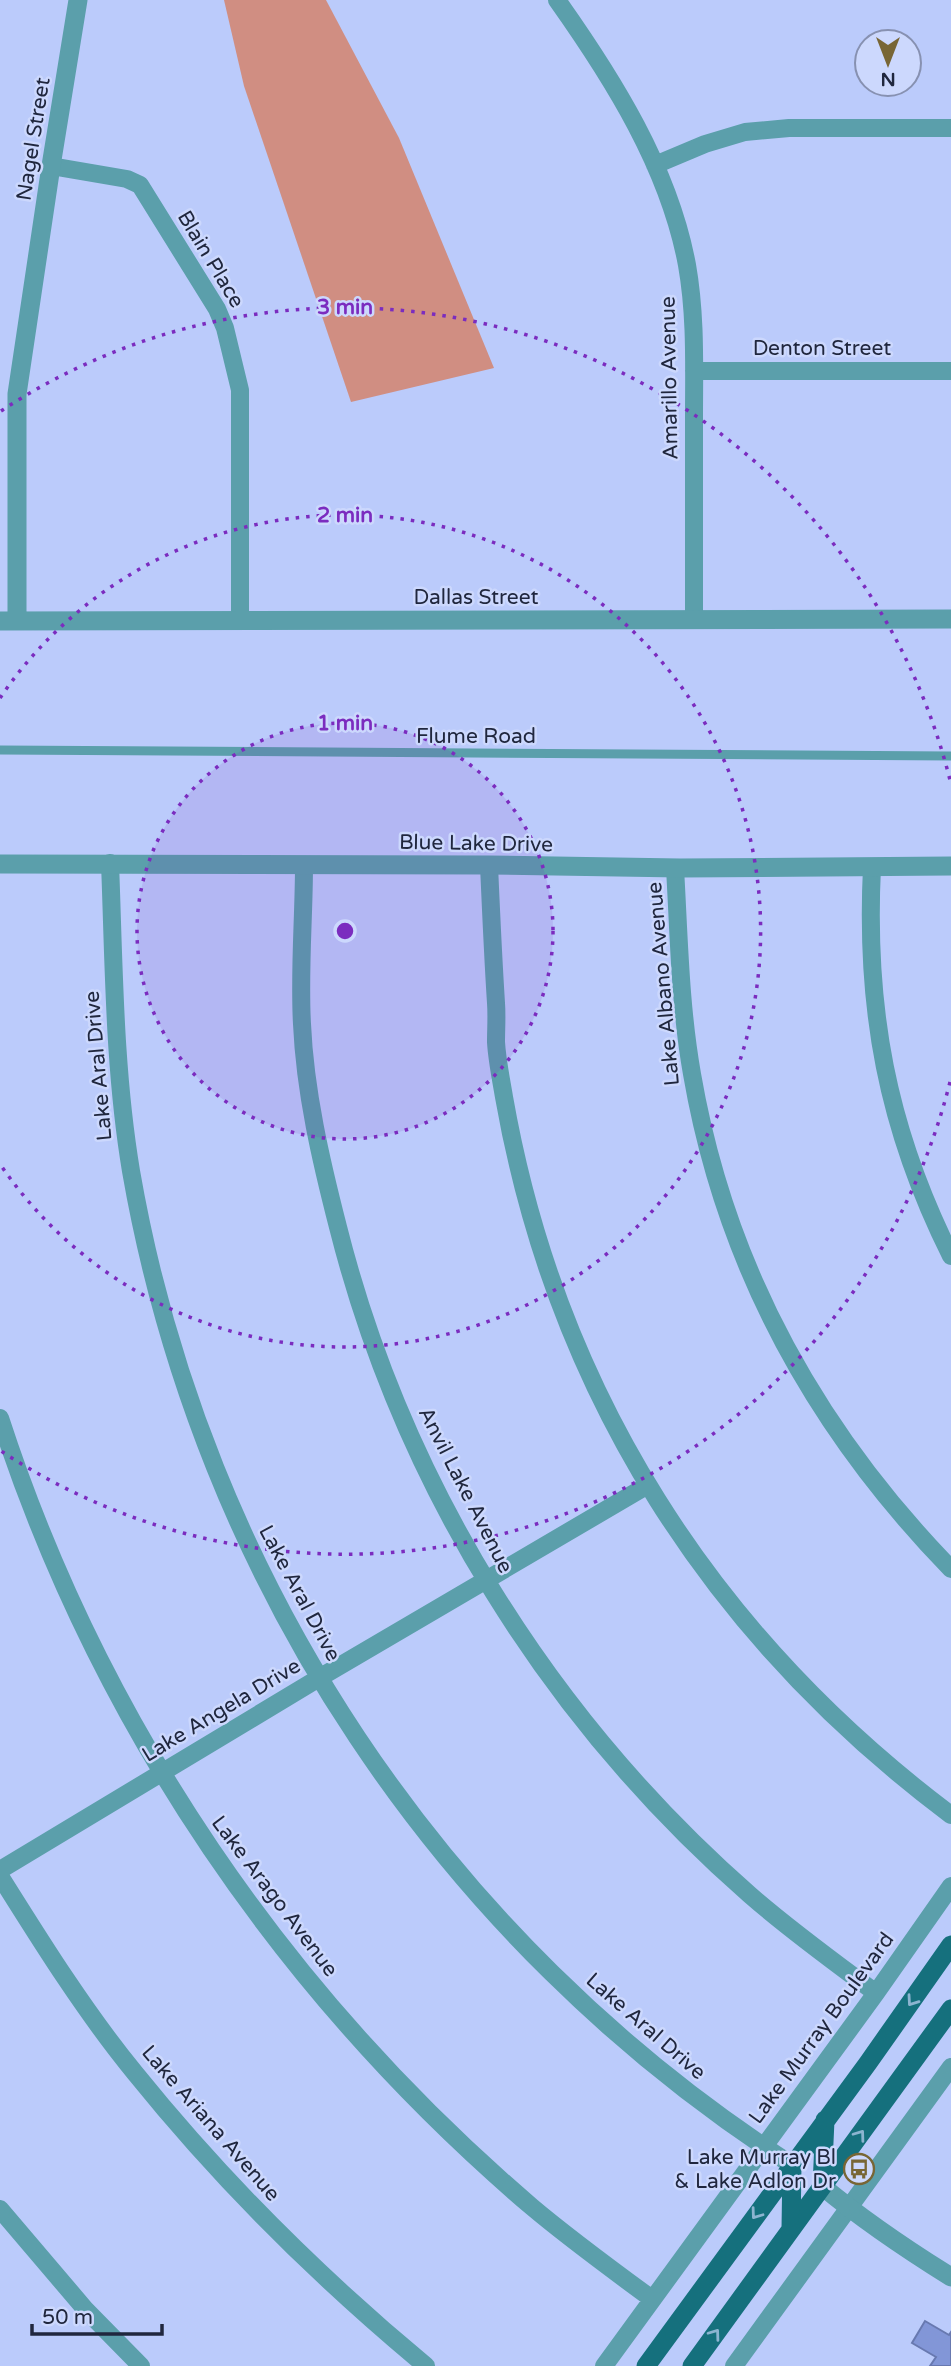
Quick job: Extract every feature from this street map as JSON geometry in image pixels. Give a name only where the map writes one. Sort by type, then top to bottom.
[{"type":"main road","points":[[646,2366],[951,1945]]},
{"type":"main road","points":[[692,2366],[951,2009]]},
{"type":"main road","points":[[822,2186],[825,2120]]},
{"type":"main road","points":[[791,2229],[792,2165]]},
{"type":"street","name":"Nagel Street","points":[[8,621],[17,394],[78,0]]},
{"type":"street","name":"Amarillo Avenue","points":[[557,0],[627,109],[655,165],[666,191],[687,263],[694,318],[694,620]]},
{"type":"street","points":[[655,165],[705,144],[745,132],[789,128],[951,128]]},
{"type":"street","name":"Blain Place","points":[[51,166],[127,179],[140,185],[217,309],[225,328],[240,390],[240,620]]},
{"type":"street","name":"Denton Street","points":[[694,371],[951,372]]},
{"type":"street","name":"Dallas Street","points":[[8,621],[951,619]]},
{"type":"street","name":"Lake Aral Drive","points":[[110,863],[116,1054],[132,1173],[157,1290],[192,1406],[232,1508],[271,1593],[319,1678],[383,1777],[456,1870],[522,1945],[594,2015],[636,2051],[714,2112],[792,2165]]},
{"type":"street","name":"Blue Lake Drive","points":[[0,864],[675,868],[951,866]]},
{"type":"street","name":"Anvil Lake Avenue","points":[[304,865],[302,1024],[314,1116],[330,1196],[352,1280],[381,1364],[402,1418],[453,1523],[486,1581],[533,1653],[605,1747],[656,1805],[761,1904],[804,1940],[876,1993]]},
{"type":"street","points":[[489,865],[496,1044],[525,1195],[539,1244],[575,1341],[618,1434],[695,1558],[765,1647],[838,1722],[876,1756],[951,1815]]},
{"type":"street","points":[[872,867],[870,945],[873,1000],[888,1088],[914,1173],[951,1256]]},
{"type":"street","name":"Lake Albano Avenue","points":[[675,868],[681,978],[692,1074],[713,1168],[744,1260],[785,1347],[833,1427],[889,1502],[951,1569]]},
{"type":"street","name":"Lake Arago Avenue","points":[[0,1418],[17,1471],[70,1602],[111,1684],[161,1774],[240,1893],[349,2028],[439,2121],[531,2206],[652,2299]]},
{"type":"street","name":"Lake Angela Drive","points":[[0,1870],[319,1678],[648,1485]]},
{"type":"street","name":"Lake Ariana Avenue","points":[[0,1876],[85,2006],[134,2072],[193,2142],[285,2240],[354,2305],[426,2366]]},
{"type":"street","name":"Lake Murray Boulevard","points":[[604,2366],[951,1886]]},
{"type":"street","points":[[734,2366],[951,2067]]},
{"type":"street","points":[[822,2186],[902,2246],[951,2277]]},
{"type":"street","points":[[0,2209],[86,2309],[141,2366]]},
{"type":"lane","name":"Flume Road","points":[[0,750],[951,756]]},
{"type":"shaded area","points":[[224,0],[326,0],[399,138],[494,368],[351,402],[244,86]]},
{"type":"building","points":[[925,2321],[949,2335],[951,2332],[951,2366],[930,2366],[936,2357],[912,2343]]},
{"type":"place","name":"Lake Murray Bl & Lake Adlon Dr","points":[[859,2169]]}]
